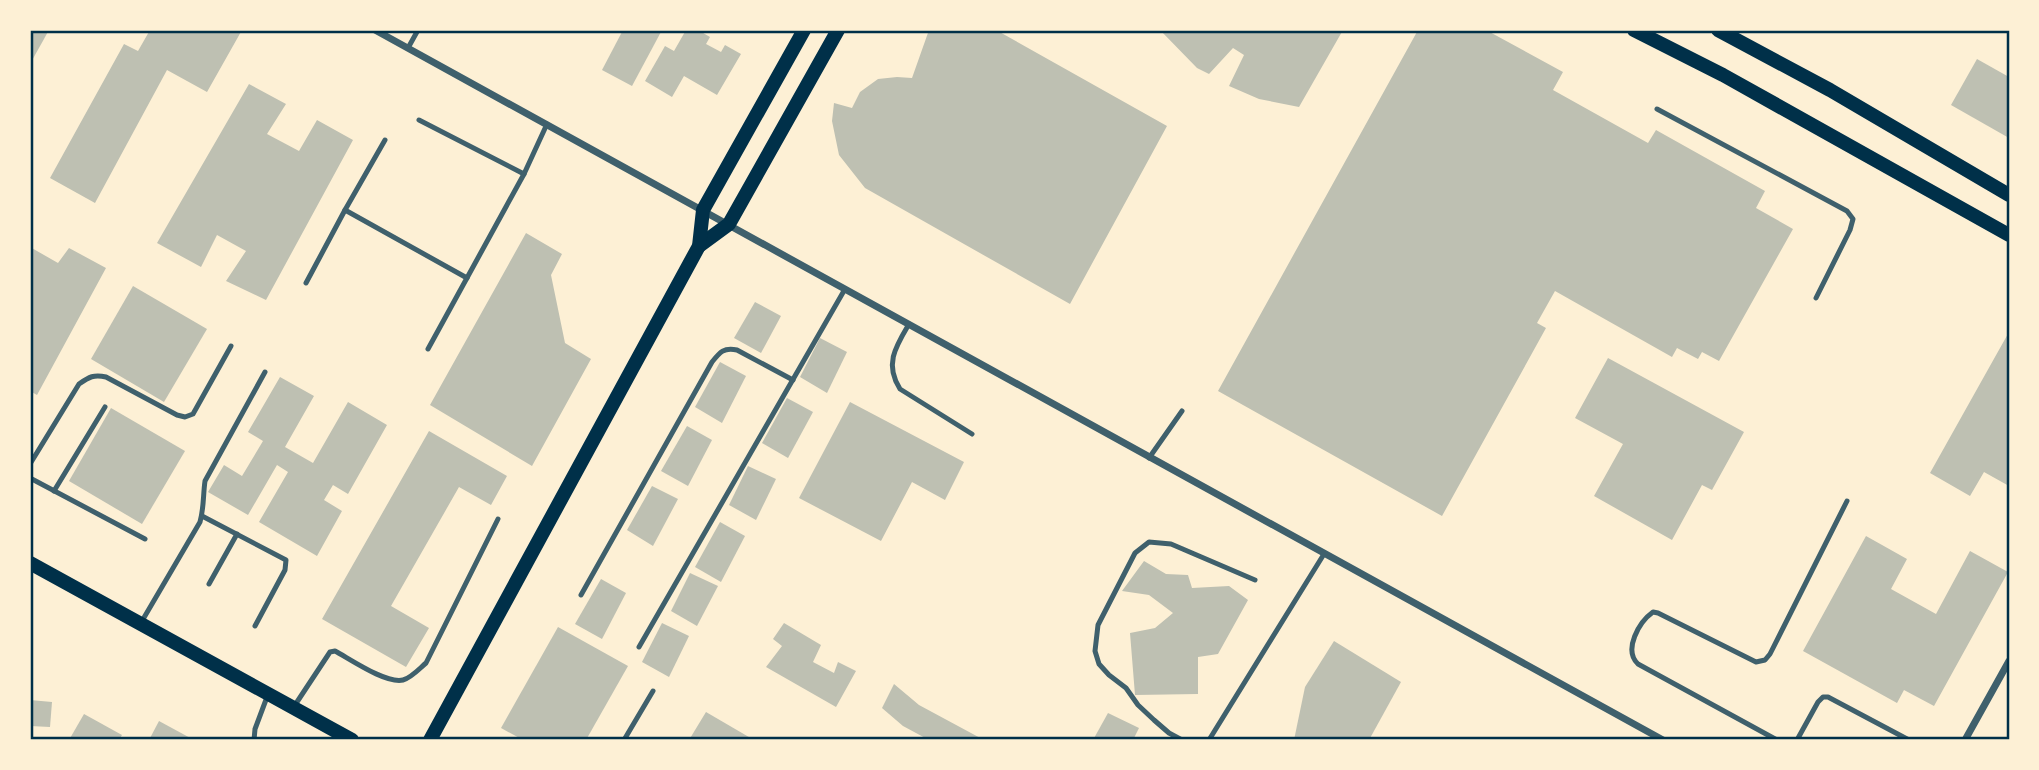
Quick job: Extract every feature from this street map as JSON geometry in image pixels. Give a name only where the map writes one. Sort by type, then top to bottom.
[{"type":"main road","points":[[430,740],[699,246],[703,211],[804,30]]},
{"type":"main road","points":[[699,246],[729,224],[838,30]]},
{"type":"main road","points":[[1634,30],[1723,75],[2009,235]]},
{"type":"main road","points":[[1718,30],[1830,90],[2009,195]]},
{"type":"main road","points":[[30,563],[352,740]]},
{"type":"street","points":[[375,30],[1663,740]]},
{"type":"street","points":[[1965,740],[2009,661]]},
{"type":"lane","points":[[408,48],[418,30]]},
{"type":"lane","points":[[1657,109],[1847,211],[1853,219],[1850,230],[1816,298]]},
{"type":"lane","points":[[419,120],[524,174]]},
{"type":"lane","points":[[428,349],[524,174],[547,124]]},
{"type":"lane","points":[[306,282],[385,140]]},
{"type":"lane","points":[[345,210],[467,278]]},
{"type":"lane","points":[[639,647],[845,289]]},
{"type":"lane","points":[[909,324],[894,349],[893,378],[900,389],[972,434]]},
{"type":"lane","points":[[30,464],[79,384],[89,377],[106,377],[185,417],[193,414],[231,346]]},
{"type":"lane","points":[[581,595],[712,362],[721,351],[737,349],[793,380]]},
{"type":"lane","points":[[141,624],[202,516],[205,481],[265,372]]},
{"type":"lane","points":[[54,491],[105,407]]},
{"type":"lane","points":[[1149,458],[1182,411]]},
{"type":"lane","points":[[30,478],[145,539]]},
{"type":"lane","points":[[1777,740],[1637,664],[1630,650],[1631,644],[1647,617],[1653,612],[1756,662],[1765,660],[1847,501]]},
{"type":"lane","points":[[202,516],[286,560],[285,570],[254,626]]},
{"type":"lane","points":[[293,708],[330,652],[335,651],[394,680],[404,680],[417,671],[425,663],[499,519]]},
{"type":"lane","points":[[209,584],[237,534]]},
{"type":"lane","points":[[1182,740],[1154,720],[1138,705],[1126,688],[1099,664],[1095,651],[1098,625],[1135,553],[1149,542],[1171,544],[1255,580]]},
{"type":"lane","points":[[1209,740],[1324,554]]},
{"type":"lane","points":[[624,740],[653,691]]},
{"type":"lane","points":[[254,740],[255,729],[268,694]]},
{"type":"lane","points":[[1797,740],[1818,702],[1828,697],[1909,740]]},
{"type":"building","points":[[30,30],[49,30],[30,64]]},
{"type":"building","points":[[150,30],[242,30],[207,92],[167,70],[95,203],[50,178],[124,44],[138,51]]},
{"type":"building","points":[[623,30],[662,30],[632,86],[602,70]]},
{"type":"building","points":[[686,30],[698,30],[710,37],[706,44],[721,52],[725,45],[741,54],[717,95],[684,76],[672,97],[645,81],[665,46],[674,51]]},
{"type":"building","points":[[929,30],[996,30],[1167,126],[1070,304],[865,188],[839,155],[832,121],[834,103],[852,108],[860,92],[878,79],[912,78]]},
{"type":"building","points":[[1160,30],[1343,30],[1299,107],[1259,99],[1229,86],[1244,55],[1233,48],[1209,74],[1197,68]]},
{"type":"building","points":[[1418,30],[1486,30],[1563,72],[1553,90],[1648,143],[1656,130],[1765,191],[1756,208],[1793,229],[1719,361],[1702,352],[1698,359],[1677,348],[1672,357],[1555,291],[1537,323],[1546,328],[1442,516],[1218,391]]},
{"type":"building","points":[[1977,59],[2009,77],[2009,138],[1951,105]]},
{"type":"building","points":[[249,84],[286,104],[267,134],[299,151],[317,120],[353,140],[266,300],[226,281],[246,251],[217,235],[201,267],[157,243]]},
{"type":"building","points":[[526,233],[562,254],[551,275],[565,343],[591,359],[532,466],[430,405]]},
{"type":"building","points":[[30,247],[58,263],[69,248],[106,268],[37,395],[30,391]]},
{"type":"building","points":[[133,286],[207,329],[164,402],[91,359]]},
{"type":"building","points":[[755,302],[781,316],[761,353],[734,338]]},
{"type":"building","points":[[2009,332],[2009,486],[1984,472],[1970,496],[1930,473]]},
{"type":"building","points":[[820,338],[847,352],[827,393],[800,377]]},
{"type":"building","points":[[1608,358],[1744,432],[1712,490],[1702,485],[1672,540],[1594,496],[1623,444],[1575,418]]},
{"type":"building","points":[[720,362],[746,376],[722,423],[695,407]]},
{"type":"building","points":[[280,377],[314,396],[285,447],[313,463],[348,402],[387,425],[348,494],[333,485],[324,500],[342,511],[317,556],[259,522],[288,472],[277,465],[248,515],[208,492],[224,465],[242,476],[263,441],[248,432]]},
{"type":"building","points":[[787,398],[813,412],[788,458],[762,443]]},
{"type":"building","points":[[850,402],[964,462],[945,500],[912,482],[881,541],[799,498]]},
{"type":"building","points":[[111,408],[185,451],[142,524],[69,481]]},
{"type":"building","points":[[687,426],[712,440],[688,486],[661,471]]},
{"type":"building","points":[[429,431],[507,476],[491,505],[459,487],[391,606],[429,628],[406,667],[322,619]]},
{"type":"building","points":[[748,466],[776,479],[756,520],[729,505]]},
{"type":"building","points":[[652,486],[678,499],[653,546],[627,530]]},
{"type":"building","points":[[720,522],[745,536],[721,582],[695,567]]},
{"type":"building","points":[[1866,536],[1907,559],[1891,589],[1936,614],[1970,551],[2008,572],[1934,706],[1904,690],[1897,703],[1803,651]]},
{"type":"building","points":[[1144,561],[1166,574],[1188,575],[1192,588],[1229,586],[1248,600],[1218,654],[1198,657],[1198,694],[1135,695],[1130,633],[1155,628],[1173,613],[1149,595],[1122,591]]},
{"type":"building","points":[[690,573],[718,586],[697,626],[671,611]]},
{"type":"building","points":[[601,579],[626,593],[602,639],[575,624]]},
{"type":"building","points":[[662,623],[689,636],[669,677],[642,662]]},
{"type":"building","points":[[784,623],[821,645],[813,662],[834,673],[838,662],[856,671],[836,707],[766,667],[782,646],[773,639]]},
{"type":"building","points":[[558,627],[628,666],[586,740],[523,740],[501,728]]},
{"type":"building","points":[[1334,641],[1401,682],[1369,740],[1294,740],[1305,687]]},
{"type":"building","points":[[894,684],[919,705],[984,740],[929,740],[903,726],[882,708]]},
{"type":"building","points":[[30,700],[52,702],[50,727],[30,726]]},
{"type":"building","points":[[706,712],[754,740],[689,740]]},
{"type":"building","points":[[1108,713],[1139,728],[1133,740],[1093,740]]},
{"type":"building","points":[[84,714],[122,735],[119,740],[69,740]]},
{"type":"building","points":[[159,721],[194,740],[149,740]]}]
